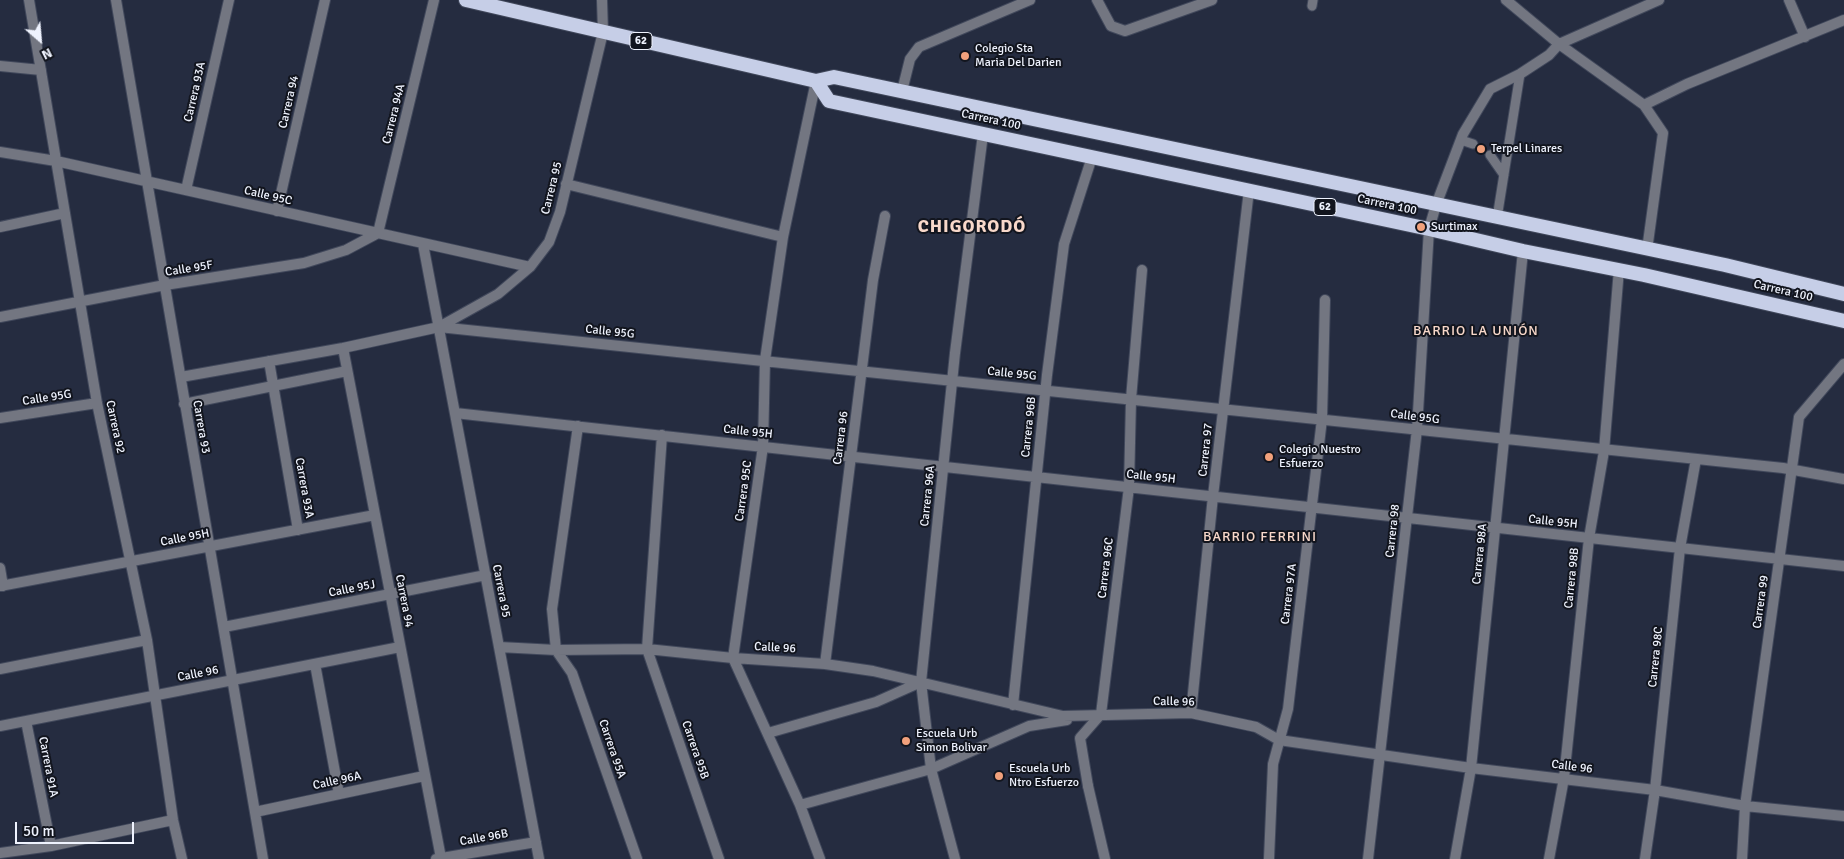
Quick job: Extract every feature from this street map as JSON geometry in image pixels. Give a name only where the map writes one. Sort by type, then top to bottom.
[{"type":"highway","name":"Carrera 100","points":[[466,0],[816,81],[834,77],[902,91],[1725,265],[1844,294]]},
{"type":"highway","name":"Carrera 100","points":[[816,81],[829,101],[1249,190],[1523,251],[1619,269],[1844,321]]},
{"type":"street","name":"Carrera 92","points":[[29,0],[97,403],[132,561],[147,640],[173,820],[182,859]]},
{"type":"street","name":"Carrera 93","points":[[116,0],[263,859]]},
{"type":"street","name":"Carrera 93A","points":[[186,190],[229,0]]},
{"type":"street","name":"Carrera 94","points":[[277,211],[325,0]]},
{"type":"street","name":"Carrera 94A","points":[[378,233],[434,0]]},
{"type":"street","name":"Carrera 95","points":[[439,327],[498,294],[530,267],[548,242],[560,212],[604,32],[602,0]]},
{"type":"street","points":[[902,91],[910,59],[918,47],[1030,0]]},
{"type":"street","points":[[1097,0],[1112,26],[1125,32],[1212,0]]},
{"type":"street","points":[[1506,0],[1559,44],[1644,106],[1663,133],[1647,250]]},
{"type":"street","name":"Carrera 98","points":[[1368,859],[1417,429],[1429,229],[1436,205],[1461,140],[1490,89],[1520,74],[1550,55],[1559,44],[1659,0]]},
{"type":"street","points":[[1789,0],[1805,37]]},
{"type":"street","points":[[1644,106],[1687,84],[1844,20]]},
{"type":"street","points":[[0,66],[40,70]]},
{"type":"street","name":"Carrera 95C","points":[[733,658],[763,446],[765,360],[783,237],[816,81]]},
{"type":"street","name":"Carrera 96A","points":[[956,859],[931,769],[921,682],[952,380],[984,134]]},
{"type":"street","name":"Calle 95C","points":[[0,152],[56,161],[530,267]]},
{"type":"street","name":"Carrera 96B","points":[[1013,704],[1046,390],[1064,244],[1092,157]]},
{"type":"street","points":[[566,184],[783,237]]},
{"type":"street","name":"Carrera 97","points":[[1192,713],[1213,496],[1249,190]]},
{"type":"street","points":[[0,227],[65,213]]},
{"type":"street","name":"Carrera 96","points":[[825,664],[873,280],[885,216]]},
{"type":"street","name":"Calle 95F","points":[[0,317],[165,285],[304,263],[346,250],[378,233]]},
{"type":"street","name":"Carrera 95","points":[[423,244],[539,859]]},
{"type":"street","name":"Carrera 98A","points":[[1455,859],[1471,768],[1523,251]]},
{"type":"street","name":"Carrera 98B","points":[[1549,859],[1564,778],[1589,538],[1604,451],[1619,269]]},
{"type":"street","name":"Carrera 96C","points":[[1101,714],[1129,487],[1131,399],[1142,270]]},
{"type":"street","name":"Carrera 97A","points":[[1269,859],[1273,764],[1288,709],[1322,419],[1325,300]]},
{"type":"street","name":"Calle 95G","points":[[181,377],[343,348],[439,327],[1417,429],[1604,451],[1790,469],[1844,479]]},
{"type":"street","name":"Carrera 94","points":[[343,348],[439,859]]},
{"type":"street","name":"Carrera 93A","points":[[269,361],[298,530]]},
{"type":"street","name":"Carrera 99","points":[[1742,859],[1745,806],[1780,559],[1790,469],[1799,417],[1844,364]]},
{"type":"street","points":[[184,404],[347,371]]},
{"type":"street","name":"Calle 95G","points":[[0,418],[97,403]]},
{"type":"street","name":"Calle 95H","points":[[455,413],[1844,566]]},
{"type":"street","points":[[556,650],[552,608],[578,426]]},
{"type":"street","points":[[647,649],[662,435]]},
{"type":"street","name":"Carrera 98C","points":[[1645,859],[1655,790],[1680,548],[1696,459]]},
{"type":"street","name":"Calle 95H","points":[[1,586],[375,515]]},
{"type":"street","points":[[0,568],[1,586]]},
{"type":"street","name":"Calle 95J","points":[[224,627],[486,575]]},
{"type":"street","points":[[0,669],[147,640]]},
{"type":"street","name":"Calle 96","points":[[0,726],[400,647]]},
{"type":"street","name":"Calle 96","points":[[499,647],[556,650],[647,649],[733,658],[825,664],[873,671],[1063,716],[1192,713],[1256,727],[1279,740],[1471,768],[1655,790],[1745,806],[1844,816]]},
{"type":"street","name":"Carrera 95B","points":[[647,649],[719,859]]},
{"type":"street","name":"Carrera 95A","points":[[556,650],[572,673],[637,859]]},
{"type":"street","points":[[733,658],[800,805],[820,859]]},
{"type":"street","points":[[315,664],[340,794]]},
{"type":"street","points":[[768,732],[876,702],[921,682]]},
{"type":"street","points":[[800,805],[931,769],[1029,726],[1101,714]]},
{"type":"street","points":[[1101,714],[1080,738],[1088,786],[1105,859]]},
{"type":"street","name":"Carrera 91A","points":[[26,721],[52,846]]},
{"type":"street","name":"Calle 96A","points":[[255,812],[424,776]]},
{"type":"street","points":[[0,853],[52,846],[173,820]]},
{"type":"street","name":"Calle 96B","points":[[439,859],[536,842]]},
{"type":"lane","points":[[1497,218],[1520,74]]},
{"type":"lane","points":[[1461,140],[1472,144]]},
{"type":"lane","points":[[1490,155],[1504,175]]},
{"type":"place","name":"Colegio Sta Maria Del Darien","points":[[965,56]]},
{"type":"place","name":"Terpel Linares","points":[[1481,149]]},
{"type":"place","name":"Surtimax","points":[[1421,227]]},
{"type":"place","name":"Colegio Nuestro Esfuerzo","points":[[1269,457]]},
{"type":"place","name":"Escuela Urb Simon Bolivar","points":[[906,741]]},
{"type":"place","name":"Escuela Urb Ntro Esfuerzo","points":[[999,776]]},
{"type":"district","name":"CHIGORODÓ","points":[[972,227]]},
{"type":"district","name":"BARRIO LA UNIÓN","points":[[1476,331]]},
{"type":"district","name":"BARRIO FERRINI","points":[[1260,537]]}]
